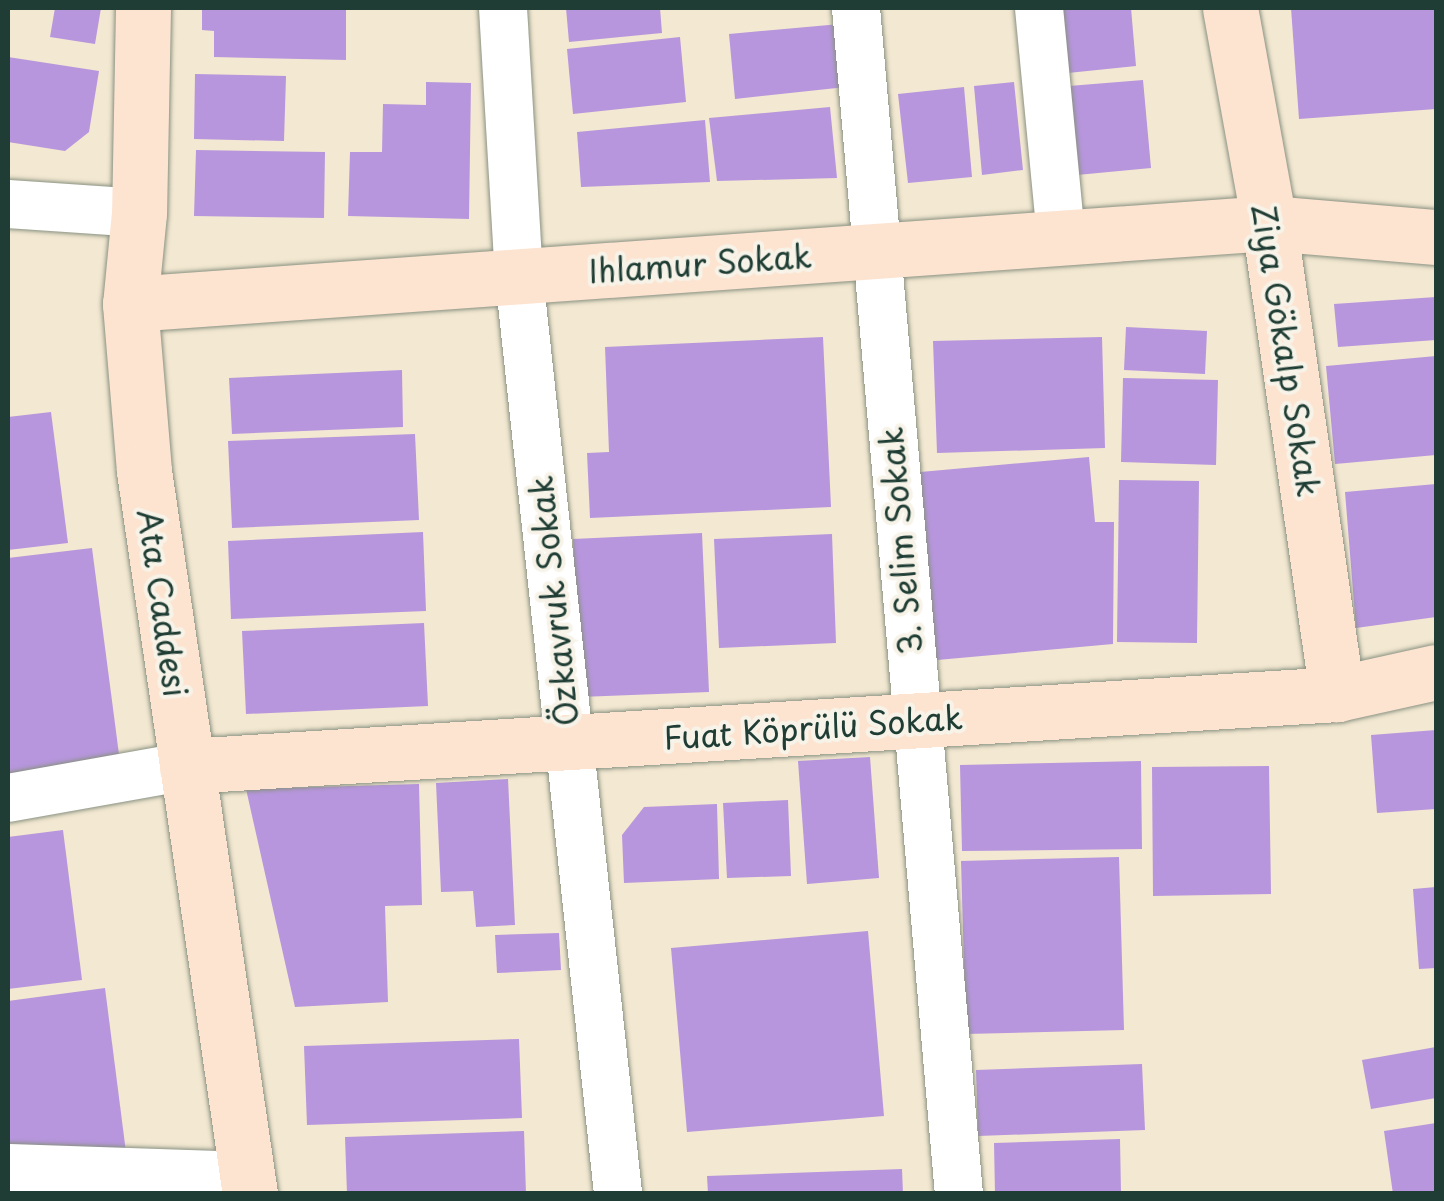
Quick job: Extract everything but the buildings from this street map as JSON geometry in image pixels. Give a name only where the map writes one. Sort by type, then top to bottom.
[{"type":"main road","name":"Ata Caddesi","points":[[143,8],[139,213],[130,304],[144,471],[248,1185]]},
{"type":"main road","name":"Ziya Gökalp Sokak","points":[[1230,8],[1268,222],[1337,694]]},
{"type":"main road","name":"Ihlamur Sokak","points":[[130,304],[1268,222],[1436,237]]},
{"type":"main road","name":"Fuat Köprülü Sokak","points":[[187,766],[1337,694],[1436,672]]},
{"type":"street","name":"Özkavruk Sokak","points":[[503,8],[519,276],[618,1194]]},
{"type":"street","name":"3. Selim Sokak","points":[[856,8],[959,1194]]},
{"type":"street","points":[[1039,8],[1061,238]]},
{"type":"street","points":[[8,204],[139,213]]},
{"type":"street","points":[[8,798],[187,766]]},
{"type":"street","points":[[8,1168],[248,1185]]}]
